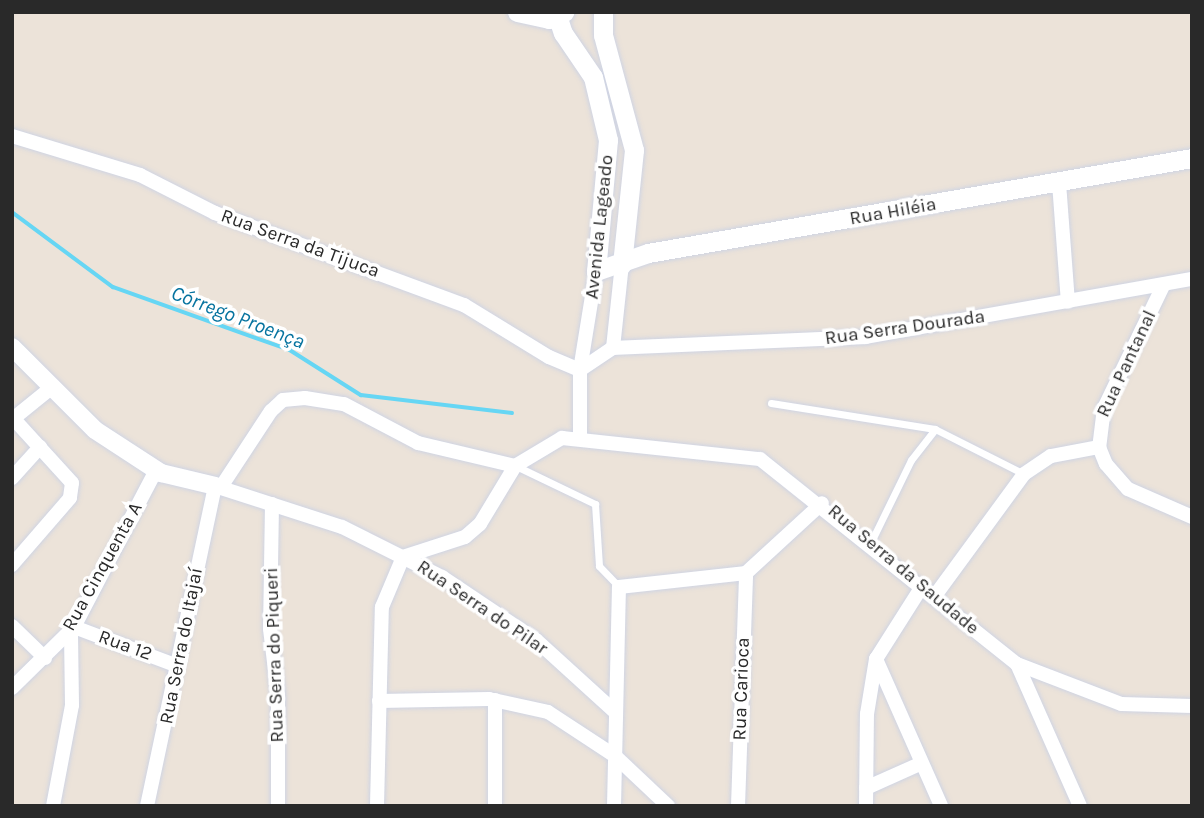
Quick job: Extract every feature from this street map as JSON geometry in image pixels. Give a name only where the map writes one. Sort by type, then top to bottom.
[{"type":"main road","points":[[517,12],[559,14]]},
{"type":"main road","name":"Avenida Lageado","points":[[603,12],[603,35],[634,150],[622,264]]},
{"type":"main road","name":"Avenida Lageado","points":[[559,14],[593,77],[608,140],[596,271]]},
{"type":"main road","name":"Rua Hiléia","points":[[596,271],[648,253],[1192,158]]},
{"type":"street","name":"Rua Serra da Tijuca","points":[[12,136],[140,174],[215,214],[464,305],[549,358],[580,370]]},
{"type":"street","points":[[1059,183],[1068,302]]},
{"type":"street","name":"Avenida Lageado","points":[[613,348],[622,264]]},
{"type":"street","name":"Avenida Lageado","points":[[580,370],[596,271]]},
{"type":"street","name":"Rua Serra Dourada","points":[[613,348],[866,337],[1192,279]]},
{"type":"street","name":"Rua Pantanal","points":[[1099,447],[1104,408],[1163,286]]},
{"type":"street","points":[[12,347],[95,430],[156,470],[218,486],[271,411],[283,400],[305,398],[344,404],[418,443],[515,466]]},
{"type":"street","points":[[377,806],[382,607],[403,557],[473,530],[515,466],[562,438],[580,438],[580,370],[613,348]]},
{"type":"street","points":[[12,565],[70,498],[72,483],[13,418],[51,388]]},
{"type":"street","name":"Rua Serra da Saudade","points":[[580,438],[760,459],[821,503],[921,588],[1017,664],[1121,704],[1192,706]]},
{"type":"street","points":[[12,478],[40,447]]},
{"type":"street","points":[[934,597],[1024,474],[1051,456],[1099,447],[1105,464],[1128,489],[1192,517]]},
{"type":"street","name":"Rua Cinquenta A","points":[[12,688],[72,629],[156,470]]},
{"type":"street","name":"Rua Serra do Pilar","points":[[218,486],[342,527],[403,557],[536,640],[615,712]]},
{"type":"street","name":"Rua Serra do Itajaí","points":[[147,806],[175,665],[218,486]]},
{"type":"street","points":[[614,806],[619,587],[746,573],[821,503]]},
{"type":"street","name":"Rua Serra do Piqueri","points":[[272,504],[270,629],[278,695],[278,806]]},
{"type":"street","name":"Rua Carioca","points":[[738,806],[746,573]]},
{"type":"street","points":[[866,806],[867,714],[876,659],[921,588]]},
{"type":"street","points":[[12,626],[45,658]]},
{"type":"street","points":[[53,806],[72,705],[72,629]]},
{"type":"street","name":"Rua 12","points":[[72,629],[175,665]]},
{"type":"street","points":[[876,659],[941,806]]},
{"type":"street","points":[[1017,664],[1080,806]]},
{"type":"street","points":[[379,701],[495,700],[548,712],[615,757],[668,806]]},
{"type":"street","points":[[495,700],[495,806]]},
{"type":"street","points":[[866,789],[922,763]]},
{"type":"lane","points":[[771,403],[934,429],[1024,474]]},
{"type":"lane","points":[[870,544],[911,460],[934,429]]},
{"type":"lane","points":[[515,466],[595,504],[599,566],[619,587]]},
{"type":"waterway","name":"Córrego Proença","points":[[12,212],[113,287],[290,350],[361,395],[512,413]]}]
